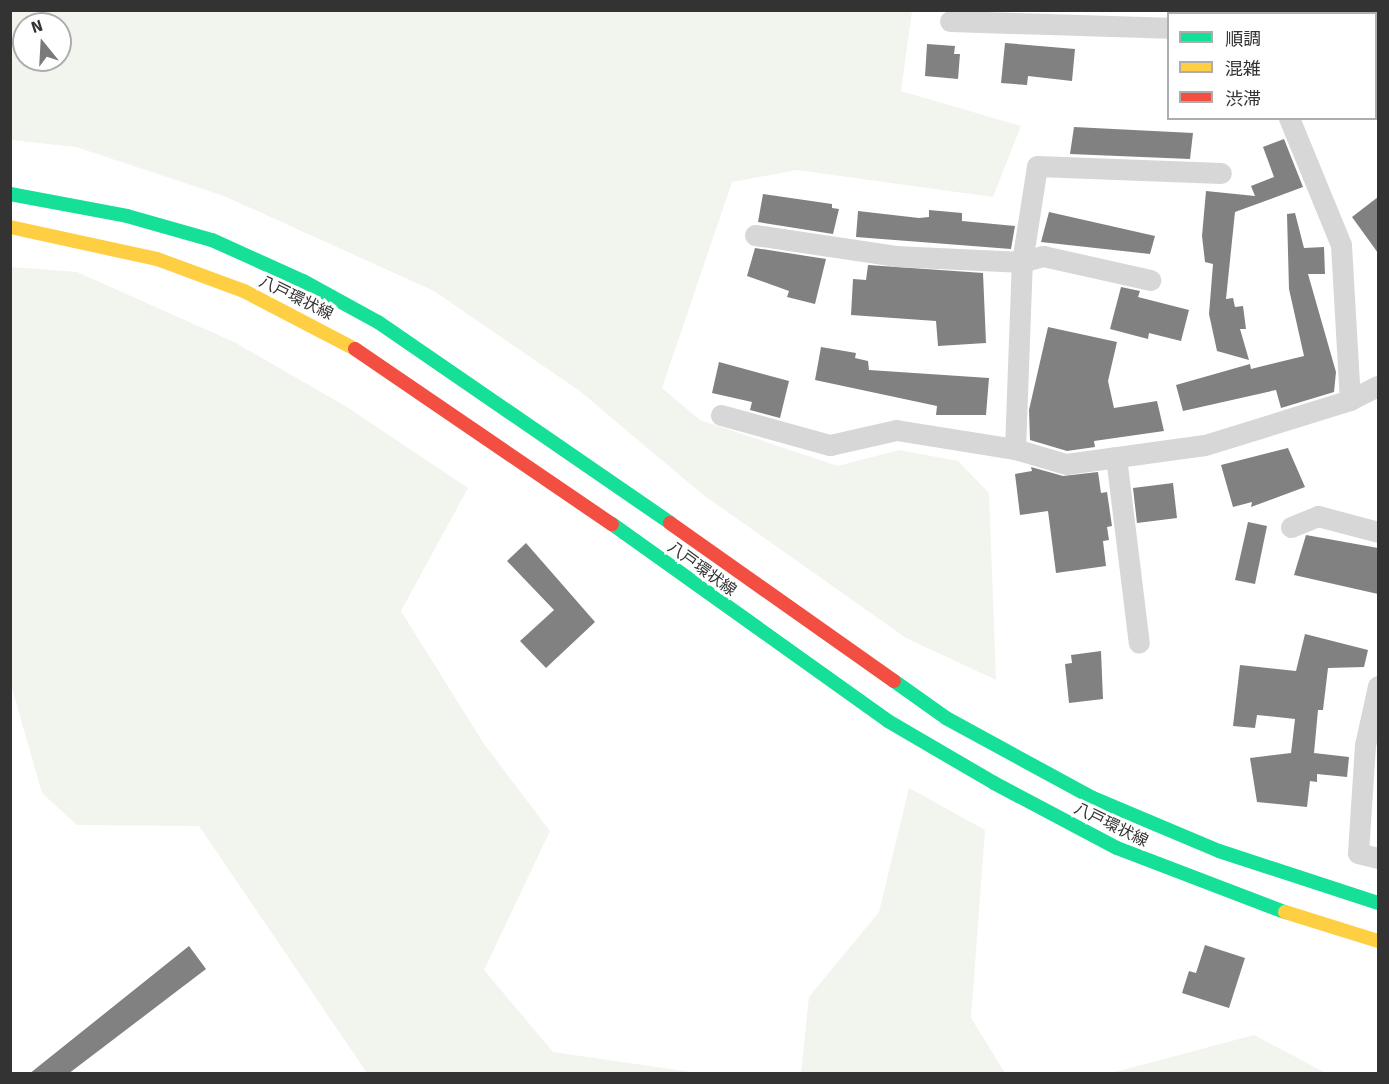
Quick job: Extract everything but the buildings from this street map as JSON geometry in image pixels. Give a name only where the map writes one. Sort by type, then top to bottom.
[{"type":"main road","name":"八戸環状線","points":[[10,194],[127,216],[212,240],[303,281],[378,322],[507,408],[946,718],[1093,798],[1219,851],[1378,903]]},
{"type":"main road","name":"八戸環状線","points":[[10,227],[157,260],[244,291],[337,337],[509,450],[888,721],[994,783],[1117,848],[1238,897],[1378,941]]},
{"type":"street","points":[[950,21],[1167,28]]},
{"type":"street","points":[[1290,120],[1341,245],[1350,399]]},
{"type":"street","points":[[1015,449],[1022,262],[1037,166],[1221,173]]},
{"type":"street","points":[[755,235],[895,256],[1022,262],[1043,256],[1150,280]]},
{"type":"street","points":[[721,415],[830,445],[896,430],[1015,449],[1065,464],[1205,445],[1350,399],[1378,386]]},
{"type":"street","points":[[1116,457],[1139,643]]},
{"type":"street","points":[[1291,527],[1318,516],[1378,532]]},
{"type":"street","points":[[1378,686],[1358,853],[1378,858]]},
{"type":"shaded area","points":[[11,10],[912,11],[901,91],[1021,126],[993,197],[797,170],[732,182],[662,388],[700,420],[838,466],[899,450],[958,461],[989,493],[996,680],[906,638],[702,494],[581,392],[434,291],[224,196],[76,147],[11,140]]},
{"type":"shaded area","points":[[10,267],[77,272],[234,342],[347,407],[468,488],[401,611],[484,744],[550,831],[484,970],[553,1052],[698,1073],[367,1073],[199,826],[77,825],[42,793],[11,685]]},
{"type":"shaded area","points":[[909,788],[985,830],[971,1018],[1005,1073],[801,1073],[809,997],[879,912]]},
{"type":"shaded area","points":[[1254,1035],[1326,1073],[1106,1073],[1119,1071]]},
{"type":"traffic: fast","points":[[10,194],[127,216],[212,240],[303,281],[378,322],[670,523]]},
{"type":"traffic: fast","points":[[612,524],[888,721],[994,783],[1117,848],[1285,912]]},
{"type":"traffic: fast","points":[[894,681],[946,718],[1093,798],[1219,851],[1378,903]]},
{"type":"traffic: slow","points":[[10,227],[157,259],[244,291],[355,349]]},
{"type":"traffic: slow","points":[[1285,912],[1378,941]]},
{"type":"traffic: jam","points":[[355,349],[612,524]]},
{"type":"traffic: jam","points":[[670,523],[894,681]]}]
